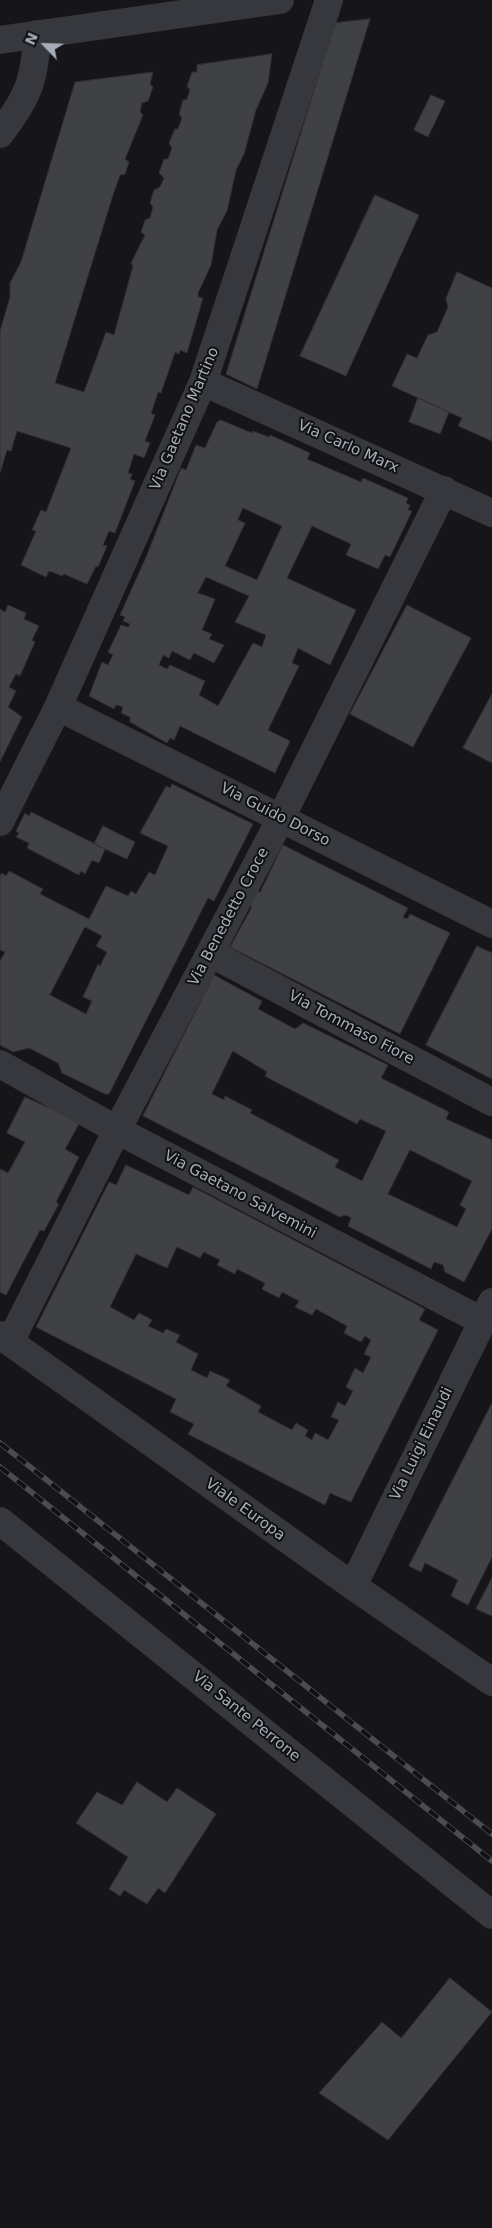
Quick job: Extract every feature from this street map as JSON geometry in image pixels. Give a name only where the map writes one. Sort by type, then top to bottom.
[{"type":"street","points":[[0,40],[280,0]]},
{"type":"street","name":"Via Gaetano Martino","points":[[0,822],[58,707],[203,382],[329,0]]},
{"type":"street","points":[[0,134],[22,105],[35,67],[37,34]]},
{"type":"street","name":"Via Carlo Marx","points":[[203,382],[492,513]]},
{"type":"street","name":"Via Benedetto Croce","points":[[5,1338],[281,818],[444,490]]},
{"type":"street","name":"Via Guido Dorso","points":[[58,707],[492,924]]},
{"type":"street","name":"Via Tommaso Fiore","points":[[210,953],[492,1102]]},
{"type":"street","name":"Via Gaetano Salvemini","points":[[0,1064],[117,1130],[487,1311]]},
{"type":"street","name":"Via Luigi Einaudi","points":[[353,1586],[487,1311]]},
{"type":"street","name":"Viale Europa","points":[[5,1338],[353,1586],[492,1682]]},
{"type":"street","name":"Via Sante Perrone","points":[[0,1521],[492,1914]]},
{"type":"building","points":[[370,19],[257,389],[226,374],[335,23]]},
{"type":"building","points":[[272,54],[268,83],[256,110],[244,154],[236,170],[227,211],[217,230],[211,265],[198,293],[198,297],[203,298],[187,353],[180,350],[179,354],[175,352],[161,393],[158,392],[151,414],[155,415],[145,441],[150,443],[144,458],[134,454],[128,473],[132,474],[130,479],[135,481],[115,533],[109,531],[103,545],[107,546],[98,567],[96,566],[87,584],[64,574],[62,576],[49,571],[46,577],[21,565],[36,531],[32,530],[41,510],[46,512],[71,448],[17,431],[11,451],[7,450],[0,473],[0,331],[10,297],[10,283],[21,262],[75,82],[153,72],[150,84],[153,87],[148,101],[142,103],[140,112],[143,115],[125,159],[129,162],[125,174],[120,175],[112,198],[55,383],[84,392],[106,332],[114,335],[133,266],[131,263],[145,235],[141,232],[145,220],[150,218],[153,207],[150,203],[154,190],[160,187],[164,178],[159,173],[164,159],[168,159],[172,148],[169,143],[175,129],[178,129],[182,118],[179,114],[183,100],[187,99],[190,90],[187,86],[192,72],[197,72],[197,65]]},
{"type":"building","points":[[431,95],[445,101],[428,137],[414,130]]},
{"type":"building","points":[[375,195],[419,215],[346,376],[300,356]]},
{"type":"building","points":[[457,272],[492,288],[492,441],[458,426],[462,418],[392,386],[407,354],[417,358],[428,335],[437,332],[448,307],[446,299]]},
{"type":"building","points":[[418,398],[449,412],[440,434],[409,422]]},
{"type":"building","points":[[221,420],[252,433],[253,431],[269,437],[270,435],[310,453],[307,459],[361,482],[363,478],[408,498],[406,503],[410,505],[408,510],[412,511],[390,557],[385,555],[378,569],[346,555],[351,544],[312,526],[287,578],[356,610],[330,665],[298,648],[292,663],[299,666],[268,730],[290,741],[275,773],[180,726],[174,740],[170,738],[167,743],[130,722],[130,717],[121,713],[123,707],[116,705],[114,709],[89,696],[102,662],[108,665],[113,655],[108,652],[121,625],[128,627],[130,624],[123,621],[125,617],[120,615],[147,555],[181,468],[186,470],[196,445],[205,448],[217,422]],"holes":[[[243,508],[282,526],[257,580],[225,566],[245,523],[238,520]],[[206,577],[249,596],[235,622],[266,635],[262,647],[253,643],[218,706],[199,695],[205,681],[170,665],[167,669],[159,665],[163,655],[169,658],[172,651],[190,660],[194,653],[214,663],[224,645],[209,639],[212,634],[202,630],[215,599],[198,593]]]},
{"type":"building","points":[[8,605],[26,613],[24,619],[39,626],[32,640],[35,642],[20,676],[16,674],[9,687],[16,691],[8,707],[22,717],[0,762],[0,609],[5,612]]},
{"type":"building","points":[[407,605],[471,638],[413,747],[350,714]]},
{"type":"building","points":[[492,694],[492,763],[463,748]]},
{"type":"building","points":[[172,784],[253,824],[214,901],[208,898],[109,1094],[105,1094],[62,1073],[58,1063],[29,1048],[13,1052],[0,1045],[0,961],[5,952],[0,950],[0,876],[2,873],[6,876],[9,871],[43,889],[40,894],[89,919],[106,886],[128,896],[131,891],[136,894],[149,872],[155,875],[168,846],[140,833],[166,786],[170,788]],"holes":[[[85,927],[102,936],[96,946],[107,952],[100,966],[98,964],[83,997],[92,1001],[86,1014],[50,995]]]},
{"type":"building","points":[[31,812],[105,849],[99,863],[92,860],[85,874],[81,871],[79,875],[27,848],[29,843],[16,837],[19,833],[16,831],[25,813],[29,816]]},
{"type":"building","points":[[103,826],[135,842],[127,859],[94,844]]},
{"type":"building","points":[[283,845],[408,908],[403,917],[407,919],[410,914],[450,933],[400,1034],[230,947],[252,907],[249,906],[256,890],[260,892]]},
{"type":"building","points":[[477,946],[492,953],[492,1079],[426,1045]]},
{"type":"building","points":[[214,975],[262,1001],[258,1009],[295,1029],[303,1023],[388,1065],[381,1078],[449,1112],[446,1119],[492,1140],[492,1229],[464,1282],[445,1272],[443,1265],[434,1262],[431,1269],[348,1226],[351,1218],[346,1215],[340,1217],[143,1116]],"holes":[[[233,1051],[267,1072],[265,1076],[272,1080],[357,1124],[360,1119],[386,1131],[362,1181],[335,1167],[339,1160],[250,1113],[252,1110],[225,1096],[224,1100],[212,1094]],[[410,1150],[472,1181],[460,1205],[466,1209],[457,1227],[388,1194]]]},
{"type":"building","points":[[25,1097],[80,1122],[65,1149],[79,1157],[56,1202],[59,1204],[44,1231],[40,1230],[6,1295],[0,1292],[0,1169],[8,1173],[25,1142],[7,1133]]},
{"type":"building","points":[[126,1165],[189,1195],[193,1187],[425,1309],[419,1320],[438,1330],[351,1502],[330,1493],[325,1505],[188,1434],[194,1424],[170,1412],[176,1399],[36,1327],[109,1182],[116,1185]],"holes":[[[177,1247],[200,1258],[204,1252],[220,1260],[217,1265],[235,1274],[237,1269],[265,1283],[262,1289],[279,1298],[282,1292],[299,1301],[295,1307],[312,1315],[316,1309],[347,1326],[344,1333],[361,1342],[365,1336],[371,1340],[364,1354],[371,1357],[363,1373],[355,1368],[346,1387],[353,1391],[345,1406],[338,1402],[331,1417],[339,1420],[328,1440],[315,1433],[312,1440],[305,1436],[308,1430],[296,1423],[292,1430],[258,1412],[261,1406],[226,1386],[230,1380],[210,1371],[207,1378],[191,1370],[198,1354],[176,1342],[180,1335],[166,1329],[163,1333],[148,1326],[152,1320],[139,1313],[134,1320],[110,1307],[136,1254],[167,1268]]]},
{"type":"building","points":[[492,1403],[492,1557],[468,1605],[451,1596],[458,1580],[425,1563],[421,1572],[409,1566]]},
{"type":"building","points":[[492,1578],[492,1616],[476,1609]]},
{"type":"building","points":[[137,1782],[167,1802],[177,1788],[216,1814],[165,1893],[158,1888],[147,1904],[124,1890],[120,1896],[109,1889],[128,1857],[76,1823],[97,1792],[122,1805]]},
{"type":"building","points":[[450,1978],[492,2012],[388,2140],[319,2093],[382,2022],[401,2038]]},
{"type":"railway","points":[[0,1443],[492,1834]]},
{"type":"railway","points":[[0,1467],[492,1861]]}]
